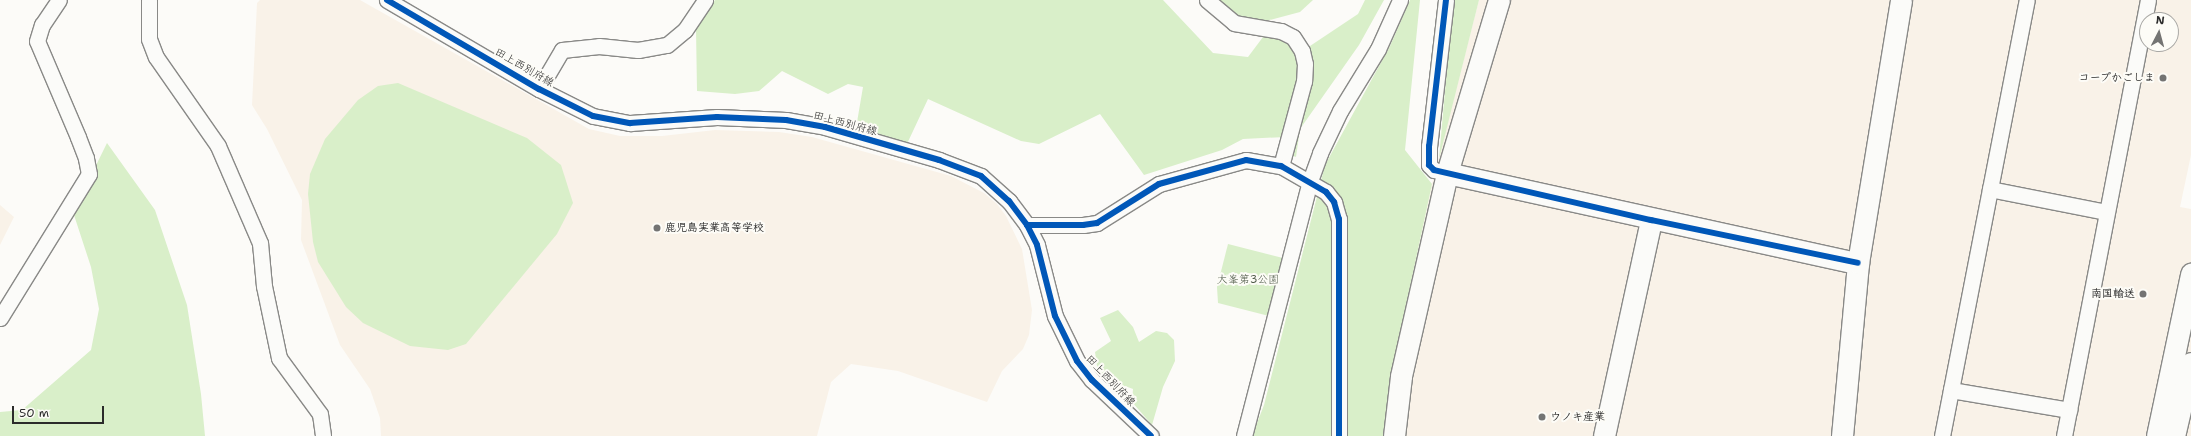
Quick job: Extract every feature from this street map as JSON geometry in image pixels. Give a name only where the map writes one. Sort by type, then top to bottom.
[{"type":"street","points":[[0,318],[89,174],[86,158],[38,41],[42,25],[59,0]]},
{"type":"street","points":[[149,0],[149,39],[156,57],[218,146],[260,243],[264,286],[279,358],[320,414],[323,436]]},
{"type":"street","name":"田上西別府線","points":[[388,0],[539,89],[593,116],[630,123],[752,118],[825,127],[962,167],[995,187],[1027,224],[1037,246],[1055,316],[1067,344],[1092,380],[1151,436]]},
{"type":"street","points":[[539,89],[562,50],[599,46],[638,50],[667,45],[685,30],[705,0]]},
{"type":"street","points":[[1207,0],[1234,24],[1281,31],[1293,37],[1302,51],[1305,64],[1304,81],[1281,166]]},
{"type":"street","points":[[1244,436],[1310,181],[1329,133],[1378,49],[1400,0]]},
{"type":"street","points":[[1446,0],[1429,152],[1429,165],[1434,170],[1651,220],[1858,263]]},
{"type":"street","points":[[1394,436],[1401,376],[1447,174],[1499,0]]},
{"type":"street","points":[[1842,436],[1858,263],[1901,0]]},
{"type":"street","points":[[1942,436],[2027,0]]},
{"type":"street","points":[[2064,436],[2148,0]]},
{"type":"street","points":[[1027,224],[1083,225],[1097,223],[1159,184],[1246,160],[1281,166],[1310,181],[1326,192],[1334,202],[1339,219],[1339,436]]},
{"type":"street","points":[[1990,189],[2106,212]]},
{"type":"street","points":[[1604,436],[1651,220]]},
{"type":"street","points":[[2157,436],[2191,274]]},
{"type":"street","points":[[2174,436],[2191,363]]},
{"type":"street","points":[[1951,390],[2069,410]]},
{"type":"shaded area","name":"鹿児島実業高等学校","points":[[260,0],[360,0],[589,129],[620,136],[662,136],[715,130],[779,132],[812,137],[951,176],[984,193],[997,204],[1006,216],[1022,249],[1032,310],[1029,335],[1023,349],[1002,371],[987,402],[898,371],[851,364],[831,382],[817,436],[381,436],[380,418],[370,389],[340,345],[301,240],[302,200],[267,129],[252,105],[257,3]]},
{"type":"shaded area","points":[[1479,0],[2191,0],[2191,155],[2180,207],[2191,209],[2191,436],[1383,436],[1392,371],[1432,184]]},
{"type":"shaded area","points":[[0,205],[14,217],[0,245]]},
{"type":"green space","points":[[715,0],[1163,0],[1213,53],[1248,57],[1269,29],[1307,48],[1358,14],[1365,0],[1384,0],[1359,45],[1300,129],[1296,157],[1288,154],[1285,137],[1243,139],[1222,150],[1144,175],[1100,114],[1039,144],[1021,141],[928,99],[906,146],[856,128],[863,87],[848,84],[828,94],[782,71],[759,91],[735,94],[697,91],[696,29]]},
{"type":"green space","points":[[1213,0],[1313,0],[1300,12],[1262,22],[1232,21]]},
{"type":"green space","points":[[1410,0],[1420,0],[1405,150],[1432,184],[1392,371],[1383,436],[1252,436],[1264,405],[1325,165],[1390,46]]},
{"type":"green space","points":[[1453,0],[1479,0],[1439,159]]},
{"type":"green space","points":[[398,83],[527,138],[561,165],[573,203],[557,234],[466,344],[448,350],[410,346],[363,323],[346,307],[318,262],[313,242],[308,194],[310,174],[325,139],[358,100],[378,86]]},
{"type":"green space","points":[[107,143],[155,210],[187,305],[201,394],[205,436],[0,436],[0,412],[22,410],[91,350],[99,309],[91,267],[73,212]]},
{"type":"green space","name":"大峯第3公園","points":[[1228,244],[1283,258],[1269,316],[1218,303],[1217,287]]},
{"type":"green space","points":[[1118,310],[1133,327],[1139,342],[1156,331],[1167,333],[1174,340],[1175,361],[1163,387],[1152,425],[1132,402],[1133,389],[1125,386],[1117,392],[1098,373],[1095,352],[1111,341],[1100,318]]},
{"type":"cycle path","points":[[387,0],[539,89],[593,116],[630,123],[717,117],[786,120],[825,127],[939,160],[981,176],[1009,201],[1027,225],[1037,245],[1055,316],[1077,361],[1092,380],[1151,436]]},
{"type":"cycle path","points":[[1446,0],[1429,146],[1429,165],[1434,170],[1651,220],[1858,263]]},
{"type":"cycle path","points":[[1027,225],[1083,225],[1097,223],[1159,184],[1246,160],[1281,166],[1326,192],[1334,202],[1339,219],[1339,436]]},
{"type":"place","name":"コープかごしま","points":[[2163,78]]},
{"type":"place","name":"鹿児島実業高等学校","points":[[657,228]]},
{"type":"place","name":"南国輸送","points":[[2143,294]]},
{"type":"place","name":"ウノキ産業","points":[[1542,417]]}]
